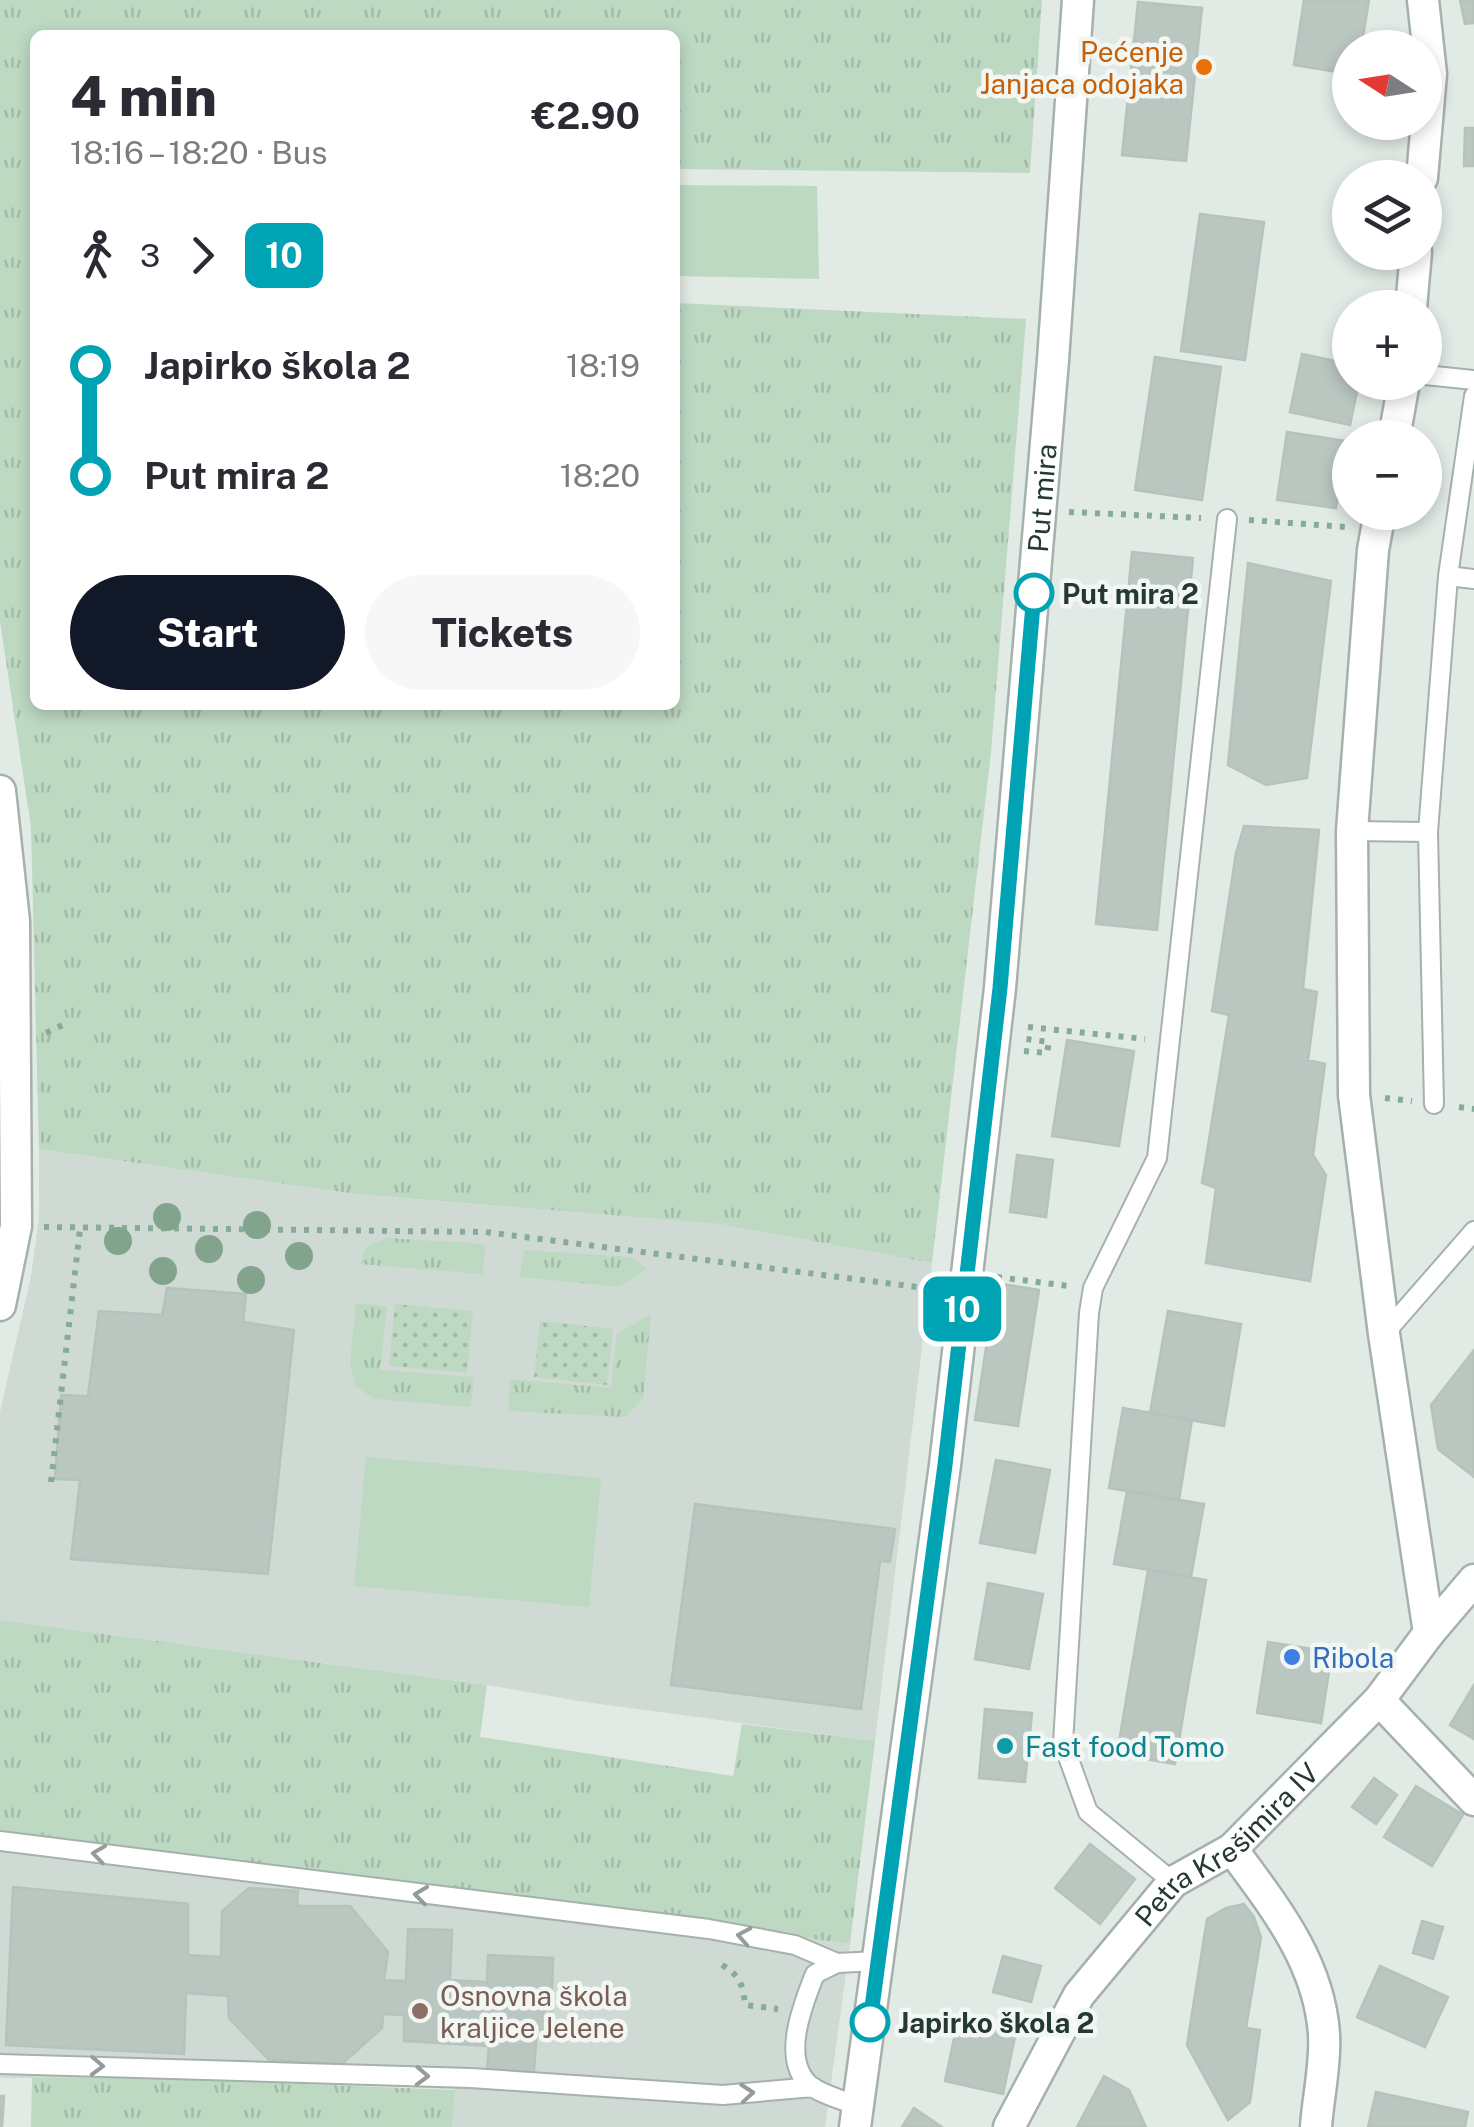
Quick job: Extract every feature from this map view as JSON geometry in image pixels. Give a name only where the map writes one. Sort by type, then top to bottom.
[{"type":"street","name":"Put mira","points":[[856,2116],[945,1465],[993,1047],[1040,511],[1078,0]]},
{"type":"street","points":[[1424,0],[1431,74],[1424,160]]},
{"type":"street","points":[[1378,530],[1352,831],[1354,1095],[1384,1334],[1429,1633]]},
{"type":"street","points":[[0,791],[14,921],[16,1226],[0,1305]]},
{"type":"street","name":"Petra Krešimira IV","points":[[1010,2127],[1079,1995],[1174,1882],[1232,1849],[1379,1700],[1474,1580]]},
{"type":"street","points":[[1379,1700],[1474,1800]]},
{"type":"street","points":[[1232,1849],[1290,1928],[1313,1979],[1324,2035],[1316,2127]]},
{"type":"lane","points":[[1442,376],[1474,380]]},
{"type":"lane","points":[[1434,1104],[1428,832],[1448,576],[1474,396]]},
{"type":"lane","points":[[1174,1882],[1088,1812],[1063,1743],[1093,1288],[1157,1158],[1227,519]]},
{"type":"lane","points":[[1448,576],[1474,578]]},
{"type":"lane","points":[[1352,831],[1428,832]]},
{"type":"lane","points":[[1384,1334],[1474,1231]]},
{"type":"lane","points":[[0,1841],[709,1930],[795,1945],[836,1963]]},
{"type":"lane","points":[[856,2116],[813,2087],[798,2070],[801,2013],[816,1974],[836,1963],[879,1961]]},
{"type":"lane","points":[[0,2064],[471,2078],[723,2095],[813,2087]]},
{"type":"path","points":[[1040,511],[1332,520]]},
{"type":"path","points":[[993,1047],[1047,1053],[1049,1042],[1026,1040],[1028,1026],[1170,1041]]},
{"type":"path","points":[[51,1482],[80,1229],[486,1232],[965,1283],[1093,1288]]},
{"type":"path","points":[[722,1965],[736,1973],[743,1984],[746,2005],[786,2010]]},
{"type":"shaded area","points":[[39,1149],[355,1194],[719,1224],[932,1263],[875,1741],[0,1620],[0,1412],[31,1276],[39,1218]]},
{"type":"shaded area","name":"Osnovna škola kraljice Jelene","points":[[0,1830],[850,1944],[825,2127],[452,2127],[454,2089],[158,2078],[0,2078]]},
{"type":"green space","points":[[0,0],[1042,0],[1030,173],[680,169],[680,30],[30,30],[30,710],[680,710],[680,303],[1026,319],[991,752],[932,1263],[719,1224],[355,1194],[39,1149],[31,827],[0,621]]},
{"type":"green space","points":[[680,185],[817,186],[819,279],[680,276]]},
{"type":"green space","points":[[387,1238],[485,1244],[483,1274],[360,1264],[365,1248]]},
{"type":"green space","points":[[524,1250],[632,1257],[647,1269],[620,1287],[520,1277]]},
{"type":"green space","points":[[356,1303],[387,1306],[380,1370],[474,1377],[471,1407],[375,1399],[355,1386],[350,1363]]},
{"type":"green space","points":[[395,1304],[473,1311],[467,1373],[389,1366]]},
{"type":"green space","points":[[651,1314],[643,1399],[625,1417],[508,1411],[510,1379],[611,1388],[617,1334]]},
{"type":"green space","points":[[540,1321],[613,1329],[607,1385],[534,1377]]},
{"type":"green space","points":[[366,1457],[601,1478],[589,1607],[354,1586]]},
{"type":"green space","points":[[0,1620],[487,1685],[480,1737],[733,1776],[742,1724],[875,1741],[850,1944],[0,1830]]},
{"type":"green space","points":[[32,2078],[158,2078],[455,2090],[452,2127],[31,2127]]},
{"type":"building","points":[[1304,0],[1369,0],[1364,30],[1332,30],[1332,71],[1294,65]]},
{"type":"building","points":[[1460,0],[1474,0],[1474,23],[1465,24]]},
{"type":"building","points":[[1138,2],[1202,8],[1186,161],[1122,155]]},
{"type":"building","points":[[1465,128],[1474,128],[1474,166],[1464,166]]},
{"type":"building","points":[[1200,214],[1264,222],[1245,360],[1181,351]]},
{"type":"building","points":[[1302,354],[1332,360],[1332,400],[1355,400],[1351,420],[1332,421],[1290,412]]},
{"type":"building","points":[[1155,357],[1221,367],[1202,500],[1135,490]]},
{"type":"building","points":[[1287,432],[1332,439],[1332,507],[1277,500]]},
{"type":"building","points":[[1132,552],[1193,558],[1157,930],[1096,924]]},
{"type":"building","points":[[1248,563],[1331,581],[1307,778],[1266,785],[1228,765]]},
{"type":"building","points":[[1244,826],[1319,830],[1303,989],[1317,992],[1308,1060],[1325,1064],[1313,1155],[1326,1175],[1310,1281],[1206,1263],[1216,1188],[1202,1183],[1229,1015],[1212,1011],[1236,853]]},
{"type":"building","points":[[1067,1040],[1134,1051],[1119,1146],[1052,1136]]},
{"type":"building","points":[[1017,1155],[1053,1160],[1046,1217],[1010,1212]]},
{"type":"building","points":[[996,1283],[1039,1290],[1018,1426],[975,1420]]},
{"type":"building","points":[[167,1288],[246,1294],[243,1322],[294,1330],[268,1574],[71,1559],[80,1480],[55,1479],[61,1395],[88,1396],[99,1311],[162,1315]]},
{"type":"building","points":[[1168,1311],[1241,1324],[1224,1426],[1150,1413]]},
{"type":"building","points":[[1474,1350],[1474,1477],[1438,1449],[1431,1405]]},
{"type":"building","points":[[1123,1408],[1192,1420],[1179,1500],[1109,1488]]},
{"type":"building","points":[[996,1460],[1050,1470],[1035,1553],[980,1543]]},
{"type":"building","points":[[1127,1491],[1204,1504],[1191,1577],[1114,1564]]},
{"type":"building","points":[[695,1504],[895,1529],[890,1562],[880,1561],[861,1709],[671,1685]]},
{"type":"building","points":[[1148,1570],[1206,1580],[1175,1764],[1117,1754]]},
{"type":"building","points":[[988,1583],[1043,1594],[1029,1669],[975,1659]]},
{"type":"building","points":[[1268,1642],[1332,1652],[1321,1723],[1257,1713]]},
{"type":"building","points":[[1474,1685],[1474,1739],[1450,1725]]},
{"type":"building","name":"Fast food Tomo","points":[[985,1709],[1032,1713],[1025,1782],[979,1778]]},
{"type":"building","points":[[1374,1778],[1397,1795],[1376,1824],[1352,1807]]},
{"type":"building","points":[[1416,1786],[1463,1815],[1432,1866],[1384,1837]]},
{"type":"building","points":[[1090,1844],[1135,1879],[1100,1924],[1055,1888]]},
{"type":"building","points":[[13,1887],[188,1904],[188,1955],[221,1957],[222,1911],[249,1888],[298,1891],[297,1906],[350,1906],[388,1952],[384,1980],[406,1981],[408,1929],[452,1930],[450,1980],[487,1982],[488,1955],[553,1958],[551,2029],[537,2030],[534,2072],[487,2069],[489,2046],[404,2041],[404,2015],[383,2014],[382,2028],[342,2064],[269,2060],[229,2018],[228,1996],[186,1993],[184,2054],[6,2045]]},
{"type":"building","points":[[1244,1904],[1261,1937],[1246,2028],[1260,2030],[1250,2102],[1228,2120],[1187,2045],[1207,1919],[1226,1908]]},
{"type":"building","points":[[1422,1921],[1443,1927],[1433,1959],[1413,1953]]},
{"type":"building","points":[[1003,1956],[1041,1966],[1031,2002],[993,1992]]},
{"type":"building","points":[[1380,1966],[1448,1997],[1425,2047],[1357,2017]]},
{"type":"building","points":[[958,2020],[1016,2032],[1003,2094],[945,2081]]},
{"type":"building","points":[[1104,2076],[1129,2090],[1146,2127],[1077,2127]]},
{"type":"building","points":[[1376,2092],[1468,2112],[1465,2127],[1368,2127]]},
{"type":"building","points":[[0,2096],[4,2096],[2,2127],[0,2127]]},
{"type":"building","points":[[914,2108],[942,2127],[902,2127]]},
{"type":"bus line","name":"10","points":[[870,2022],[945,1465],[1000,988],[1034,593]]},
{"type":"place","name":"Pećenje Janjaca odojaka","points":[[1204,67]]},
{"type":"place","name":"Put mira 2","points":[[1034,593]]},
{"type":"place","name":"Ribola","points":[[1292,1657]]},
{"type":"place","name":"Fast food Tomo","points":[[1005,1746]]},
{"type":"place","name":"Osnovna škola kraljice Jelene","points":[[420,2011]]},
{"type":"place","name":"Japirko škola 2","points":[[870,2022]]}]
